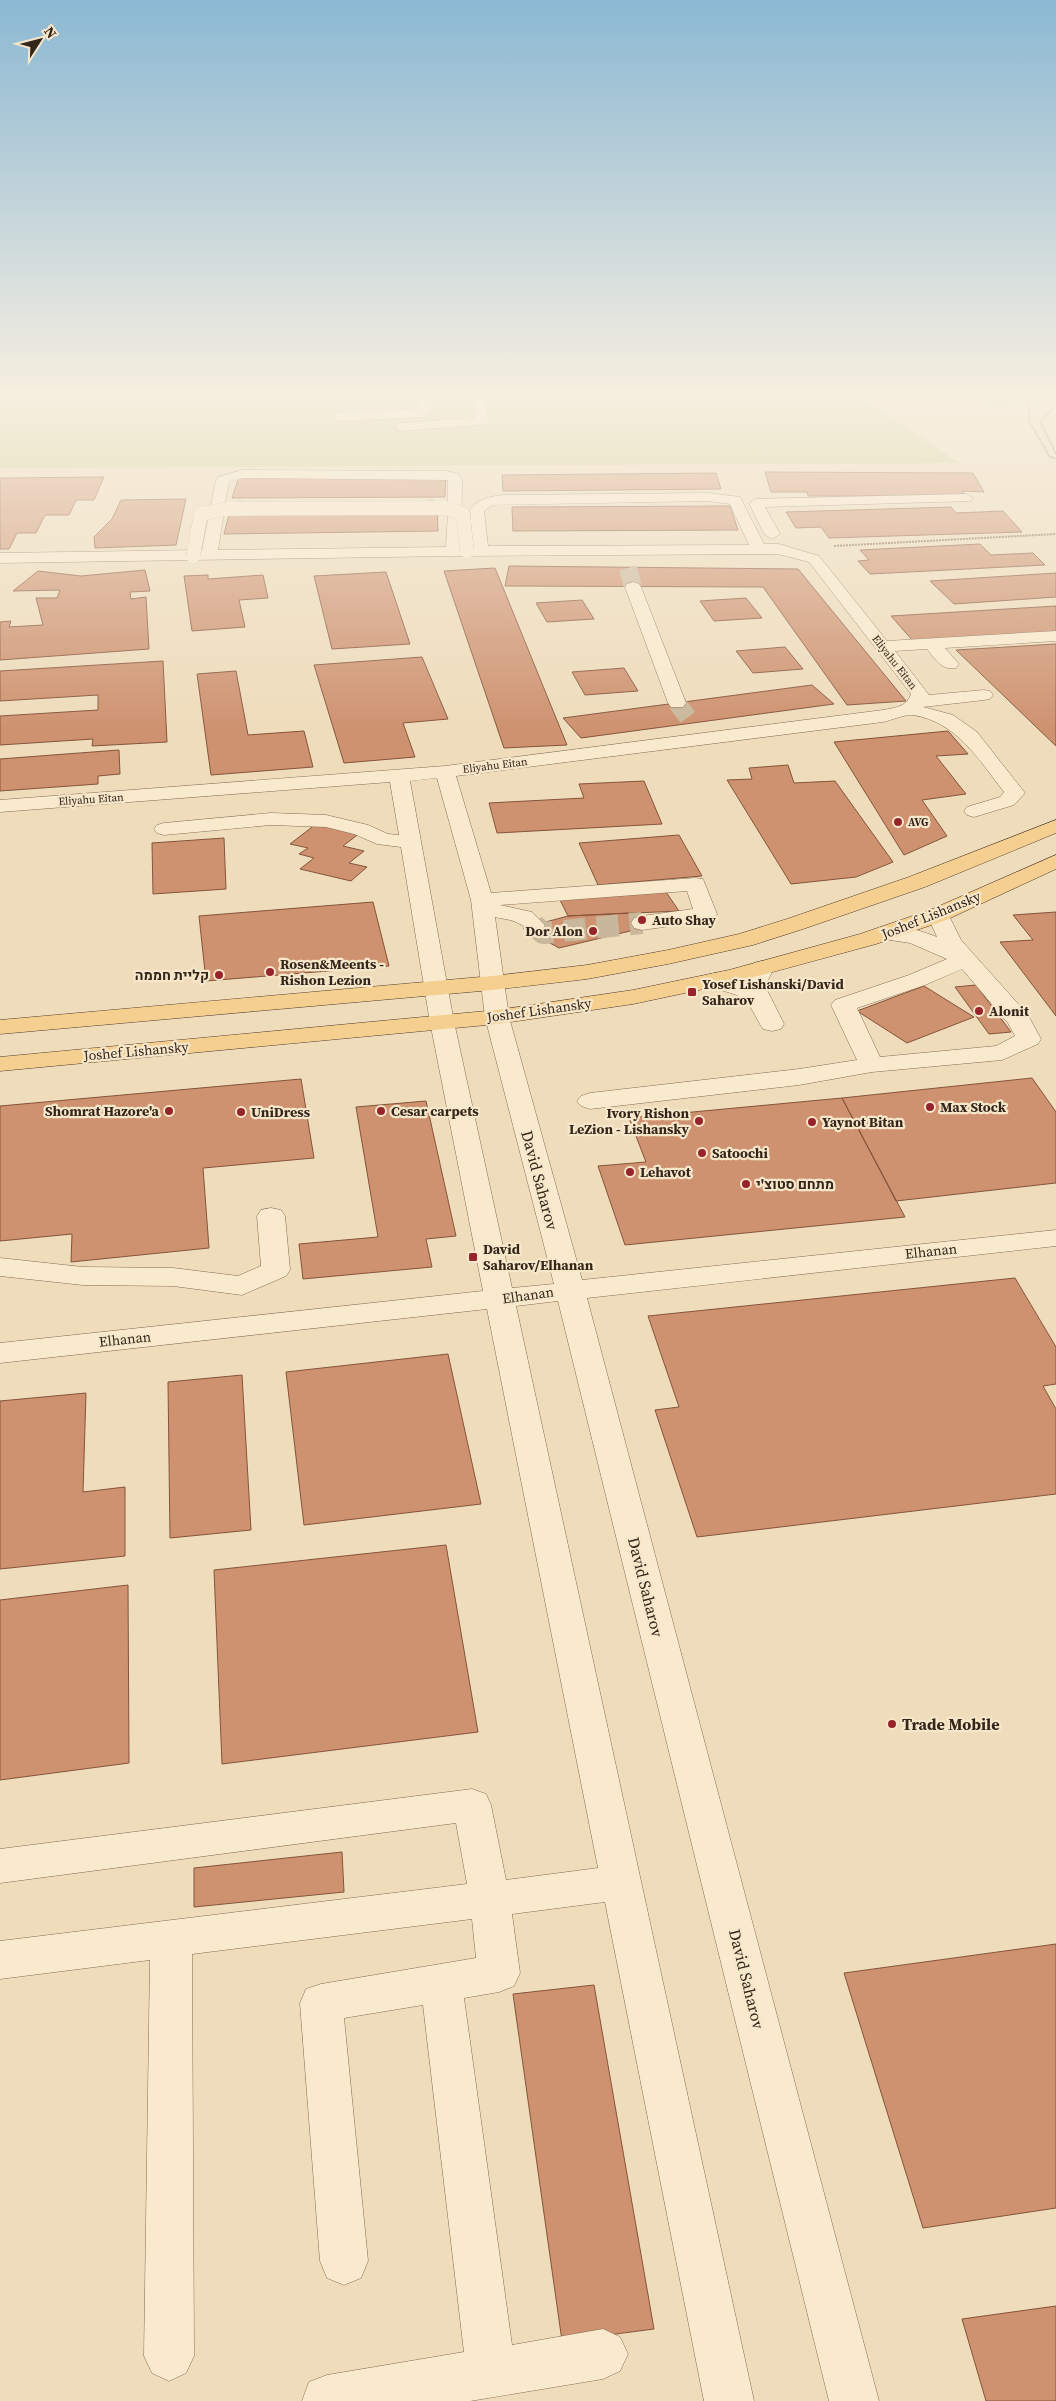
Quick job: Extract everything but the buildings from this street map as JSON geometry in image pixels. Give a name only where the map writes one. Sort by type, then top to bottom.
[{"type":"main road","name":"Joshef Lishansky","points":[[0,1064],[439,1005],[495,1000],[587,972],[745,940],[917,882],[1056,826]]},
{"type":"main road","name":"Joshef Lishansky","points":[[0,1027],[439,1005],[495,1000],[633,997],[715,980],[885,933],[938,914],[1056,861]]},
{"type":"street","points":[[205,550],[217,508],[323,506]]},
{"type":"street","points":[[442,506],[455,510]]},
{"type":"street","points":[[455,506],[464,547]]},
{"type":"street","points":[[464,547],[479,506]]},
{"type":"street","points":[[738,506],[758,548]]},
{"type":"street","points":[[758,506],[779,549]]},
{"type":"street","points":[[205,550],[201,514],[226,509],[445,508],[463,514],[464,547]]},
{"type":"street","points":[[434,535],[464,547]]},
{"type":"street","points":[[205,550],[231,539]]},
{"type":"street","name":"Eliyahu Eitan","points":[[0,558],[205,550],[464,547],[779,549],[814,559],[920,694],[915,705],[883,716],[445,772],[399,776],[268,802],[83,800],[0,806]]},
{"type":"street","points":[[620,549],[628,568]]},
{"type":"street","points":[[8,575],[30,558]]},
{"type":"street","points":[[633,587],[677,703]]},
{"type":"street","points":[[883,646],[1056,636]]},
{"type":"street","points":[[932,644],[950,664]]},
{"type":"street","points":[[915,705],[984,696]]},
{"type":"street","points":[[915,705],[946,719],[970,736],[1015,793],[1006,802],[974,811]]},
{"type":"street","points":[[692,724],[705,738]]},
{"type":"street","name":"David Saharov","points":[[445,772],[482,904],[495,1000],[854,2401]]},
{"type":"street","points":[[399,776],[439,1005],[498,1299],[723,2389]]},
{"type":"street","points":[[164,829],[268,802],[346,796]]},
{"type":"street","points":[[268,802],[326,821],[361,829],[384,840],[411,842]]},
{"type":"street","points":[[482,904],[695,884],[706,914],[642,923]]},
{"type":"street","points":[[482,904],[524,917],[534,925]]},
{"type":"street","points":[[590,1101],[799,1077],[872,1065],[1002,1053],[1029,1039],[1019,1020],[951,942],[938,914]]},
{"type":"street","points":[[885,933],[908,934],[934,943],[965,959]]},
{"type":"street","points":[[872,1065],[843,1005],[917,980],[965,959]]},
{"type":"street","points":[[762,968],[753,986],[772,1024]]},
{"type":"street","points":[[715,980],[747,991],[760,1002]]},
{"type":"street","points":[[0,1266],[83,1276],[173,1277],[209,1280],[242,1286],[276,1270],[271,1216]]},
{"type":"street","name":"Elhanan","points":[[0,1352],[1056,1238]]},
{"type":"street","points":[[242,1286],[250,1326]]},
{"type":"street","points":[[0,1866],[472,1805],[490,1899],[499,1973],[321,2003],[344,2262]]},
{"type":"street","points":[[0,1960],[620,1884]]},
{"type":"street","points":[[169,2356],[171,1939]]},
{"type":"street","points":[[441,1983],[491,2373]]},
{"type":"street","points":[[327,2400],[602,2354]]},
{"type":"path","points":[[779,549],[1056,534]]},
{"type":"tunnel","points":[[628,568],[633,587]]},
{"type":"tunnel","points":[[677,703],[692,723]]},
{"type":"tunnel","points":[[534,925],[543,933],[642,923]]},
{"type":"place","name":"AVG","points":[[898,822]]},
{"type":"place","name":"Auto Shay","points":[[642,920]]},
{"type":"place","name":"Dor Alon","points":[[593,931]]},
{"type":"place","name":"Rosen&Meents - Rishon Lezion","points":[[270,972]]},
{"type":"place","name":"קליית חממה","points":[[219,975]]},
{"type":"place","name":"Yosef Lishanski/David Saharov","points":[[692,992]]},
{"type":"place","name":"Alonit","points":[[979,1011]]},
{"type":"place","name":"Max Stock","points":[[930,1107]]},
{"type":"place","name":"Shomrat Hazore'a","points":[[169,1111]]},
{"type":"place","name":"Cesar carpets","points":[[381,1111]]},
{"type":"place","name":"UniDress","points":[[241,1112]]},
{"type":"place","name":"Ivory Rishon LeZion - Lishansky","points":[[699,1121]]},
{"type":"place","name":"Yaynot Bitan","points":[[812,1122]]},
{"type":"place","name":"Satoochi","points":[[702,1153]]},
{"type":"place","name":"Lehavot","points":[[630,1172]]},
{"type":"place","name":"מתחם סטוצ'י","points":[[746,1184]]},
{"type":"place","name":"David Saharov/Elhanan","points":[[473,1257]]},
{"type":"place","name":"Trade Mobile","points":[[892,1724]]}]
